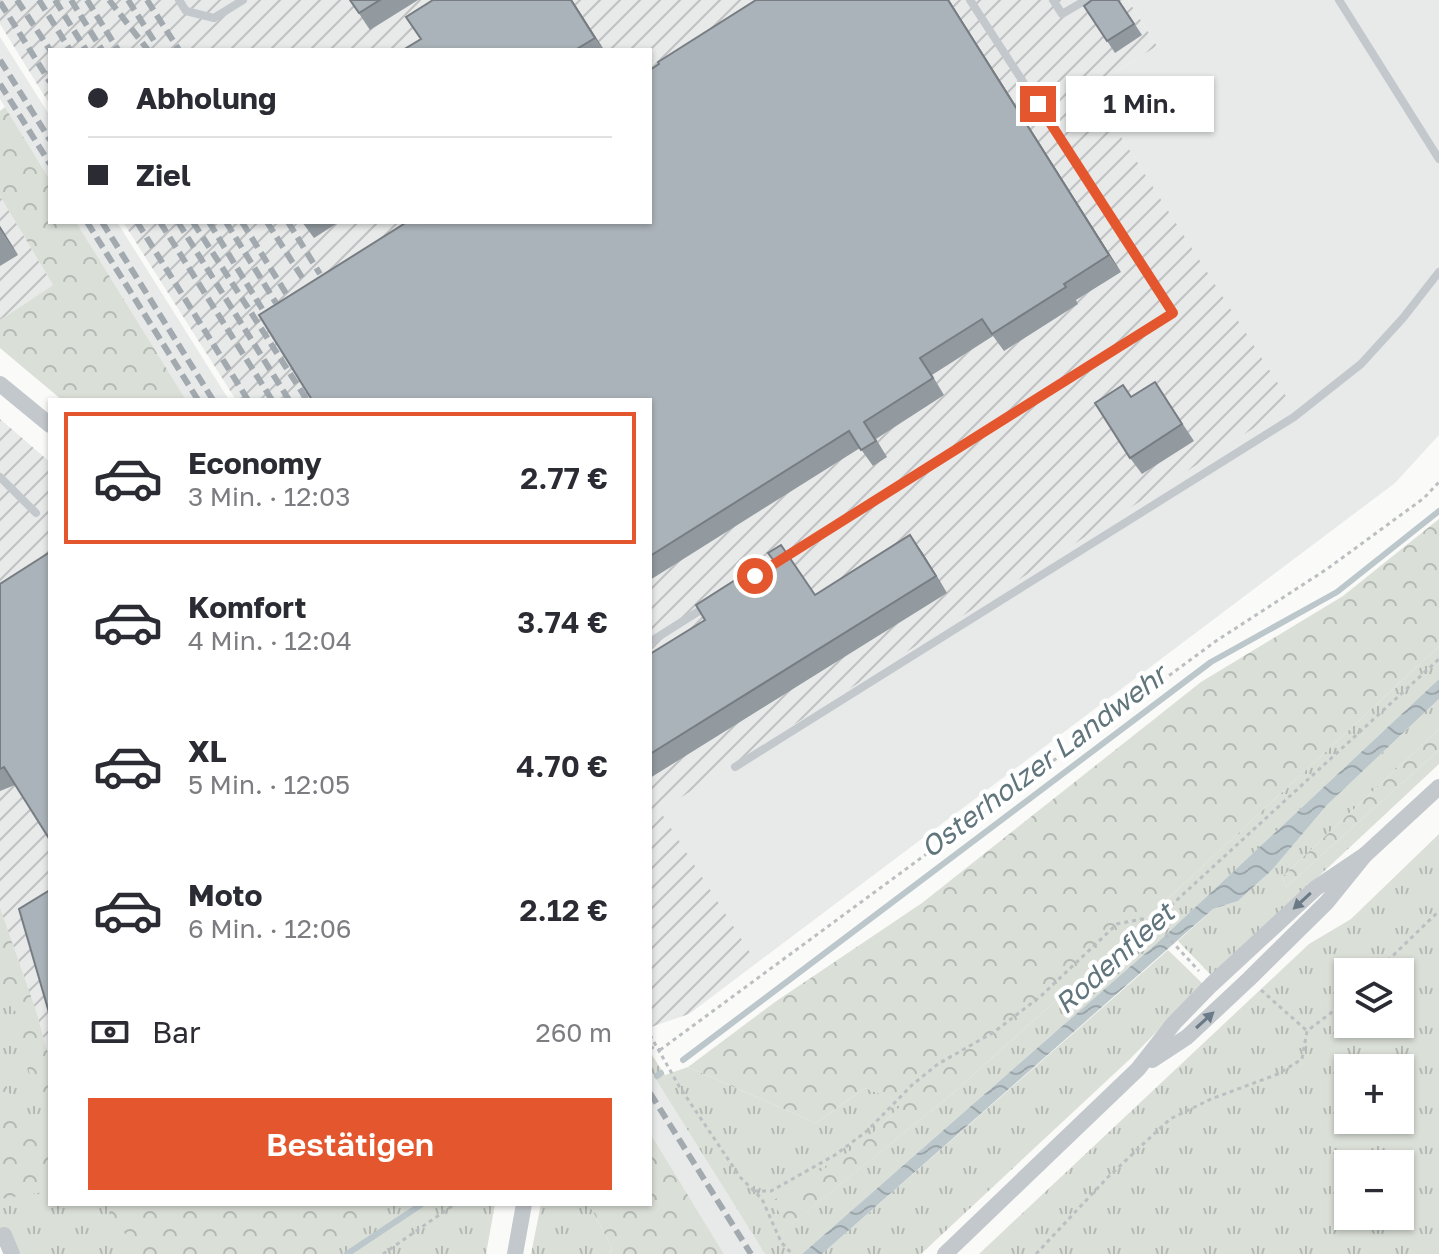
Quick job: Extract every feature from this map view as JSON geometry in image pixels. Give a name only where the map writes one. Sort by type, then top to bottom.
[{"type":"street","points":[[0,384],[48,423]]},
{"type":"street","points":[[1138,1069],[1187,1037],[1249,979],[1327,902],[1365,855],[1439,787]]},
{"type":"street","points":[[945,1254],[1138,1069],[1174,1023],[1211,985],[1316,888],[1365,855]]},
{"type":"street","points":[[515,1254],[524,1206]]},
{"type":"street","points":[[4,1235],[7,1253]]},
{"type":"lane","points":[[179,0],[186,11],[214,18],[243,0]]},
{"type":"lane","points":[[771,566],[1173,313],[970,0]]},
{"type":"lane","points":[[1053,0],[1062,14],[1086,0]]},
{"type":"lane","points":[[1339,0],[1439,159]]},
{"type":"lane","points":[[735,767],[1294,417],[1361,364],[1439,272]]},
{"type":"lane","points":[[0,477],[36,513]]},
{"type":"lane","points":[[652,641],[717,600]]},
{"type":"path","points":[[660,1050],[1216,641],[1327,569],[1424,498],[1439,482]]},
{"type":"path","points":[[1153,922],[1439,659]]},
{"type":"path","points":[[1390,958],[1439,911]]},
{"type":"path","points":[[754,1191],[771,1191],[846,1147],[938,1064],[994,1032],[1041,996],[1117,924],[1142,919],[1153,922],[1177,947]]},
{"type":"path","points":[[1249,979],[1307,1031]]},
{"type":"path","points":[[1036,1254],[1108,1177],[1170,1119],[1211,1099],[1278,1074],[1302,1059],[1307,1031],[1334,1011]]},
{"type":"path","points":[[652,1038],[679,1086],[740,1177],[762,1199],[781,1242],[792,1254]]},
{"type":"path","points":[[652,1048],[660,1050]]},
{"type":"path","points":[[383,1254],[452,1206]]},
{"type":"shaded area","points":[[0,0],[1128,0],[1157,46],[1090,88],[1291,404],[660,811],[756,962],[689,1014],[652,1027],[652,398],[235,398],[124,224],[652,224],[652,48],[48,48],[48,102],[0,24]]},
{"type":"shaded area","points":[[1128,0],[1439,0],[1439,435],[1395,483],[689,1014],[652,792],[1290,404],[1090,88],[1157,46]]},
{"type":"shaded area","points":[[0,37],[48,113],[48,177],[0,99]]},
{"type":"shaded area","points":[[0,196],[53,285],[0,320]]},
{"type":"shaded area","points":[[77,224],[118,224],[228,398],[185,398]]},
{"type":"shaded area","points":[[0,419],[48,460],[48,1055],[0,908]]},
{"type":"shaded area","points":[[652,1073],[765,1254],[724,1254],[652,1136]]},
{"type":"green space","points":[[5,107],[48,177],[48,224],[77,224],[185,398],[60,398],[0,348],[0,320],[53,285],[0,196],[0,111]]},
{"type":"green space","points":[[1439,519],[1439,646],[1132,932],[953,1093],[788,1227],[772,1201],[858,1145],[903,1103],[865,1088],[816,1123],[688,1067],[775,1002],[922,903],[1201,682],[1343,596]]},
{"type":"green space","points":[[1439,646],[1439,679],[1157,943],[802,1254],[765,1254],[652,1073],[652,1055],[665,1075],[688,1067],[816,1123],[865,1088],[904,1103],[866,1140],[826,1169],[789,1226],[953,1093],[1132,932]]},
{"type":"green space","points":[[1439,699],[1439,729],[1282,877],[1286,887],[1439,750],[1439,764],[1212,976],[1178,941],[1213,909],[1238,901],[1272,870],[1327,805]]},
{"type":"green space","points":[[1439,729],[1439,750],[1286,887],[1282,877]]},
{"type":"green space","points":[[1439,834],[1439,1254],[979,1254],[1309,944],[1351,919]]},
{"type":"green space","points":[[0,908],[48,1055],[48,1206],[495,1206],[486,1254],[8,1254],[0,1242]]},
{"type":"green space","points":[[0,908],[48,1055],[48,1102],[31,1082],[19,1015],[2,998],[0,1002]]},
{"type":"green space","points":[[1168,950],[1203,984],[1130,1059],[921,1254],[822,1254]]},
{"type":"green space","points":[[0,1064],[8,1091],[44,1141],[48,1156],[48,1191],[0,1199]]},
{"type":"green space","points":[[652,1136],[724,1254],[609,1254],[612,1248],[590,1206],[652,1206]]},
{"type":"green space","points":[[106,1206],[391,1206],[325,1254],[140,1254]]},
{"type":"green space","points":[[541,1206],[590,1206],[612,1248],[609,1254],[531,1254]]},
{"type":"water","points":[[1439,679],[1439,699],[1327,805],[1272,870],[1238,901],[1213,909],[822,1254],[802,1254],[1157,943]]},
{"type":"building","points":[[350,0],[380,0],[359,13]]},
{"type":"building","points":[[433,0],[571,0],[595,38],[578,48],[406,48],[421,39],[406,17]]},
{"type":"building","points":[[756,0],[948,0],[1109,255],[1064,284],[1066,287],[992,334],[982,319],[920,358],[933,378],[864,422],[876,441],[861,450],[849,431],[652,555],[652,398],[311,398],[259,315],[404,224],[652,224],[652,69]]},
{"type":"building","points":[[1092,0],[1118,0],[1134,24],[1107,41],[1084,6]]},
{"type":"building","points":[[1155,382],[1182,424],[1130,458],[1095,403],[1123,385],[1131,397]]},
{"type":"building","points":[[910,535],[936,576],[652,753],[652,653],[705,620],[696,605],[740,577],[742,581],[774,561],[768,553],[781,545],[815,595]]},
{"type":"building","points":[[48,553],[48,837],[4,767],[0,769],[0,584]]},
{"type":"building","points":[[48,891],[48,1009],[19,909]]},
{"type":"waterway","name":"Osterholzer Landwehr","points":[[683,1060],[1211,662],[1337,592],[1439,511]]},
{"type":"waterway","points":[[657,1076],[661,1073]]},
{"type":"waterway","points":[[347,1254],[419,1206]]},
{"type":"railway","points":[[17,0],[49,48]]},
{"type":"railway","points":[[39,0],[69,48]]},
{"type":"railway","points":[[55,0],[85,48]]},
{"type":"railway","points":[[71,0],[101,48]]},
{"type":"railway","points":[[87,0],[117,48]]},
{"type":"railway","points":[[109,0],[146,48]]},
{"type":"railway","points":[[128,0],[156,44]]},
{"type":"railway","points":[[147,0],[178,48]]},
{"type":"railway","points":[[0,2],[48,79]]},
{"type":"railway","points":[[0,60],[48,137]]},
{"type":"railway","points":[[0,84],[48,161]]},
{"type":"railway","points":[[88,224],[197,398]]},
{"type":"railway","points":[[103,224],[212,398]]},
{"type":"railway","points":[[138,224],[247,398]]},
{"type":"railway","points":[[161,224],[271,398]]},
{"type":"railway","points":[[179,224],[288,398]]},
{"type":"railway","points":[[194,224],[306,398]]},
{"type":"railway","points":[[210,224],[264,312]]},
{"type":"railway","points":[[227,224],[276,303]]},
{"type":"railway","points":[[243,224],[287,295]]},
{"type":"railway","points":[[268,224],[305,282]]},
{"type":"railway","points":[[289,224],[320,274]]},
{"type":"railway","points":[[652,1096],[751,1254]]},
{"type":"route","points":[[755,576],[1173,313],[1038,104]]},
{"type":"water label","name":"Rodenfleet","points":[[1114,958]]}]
